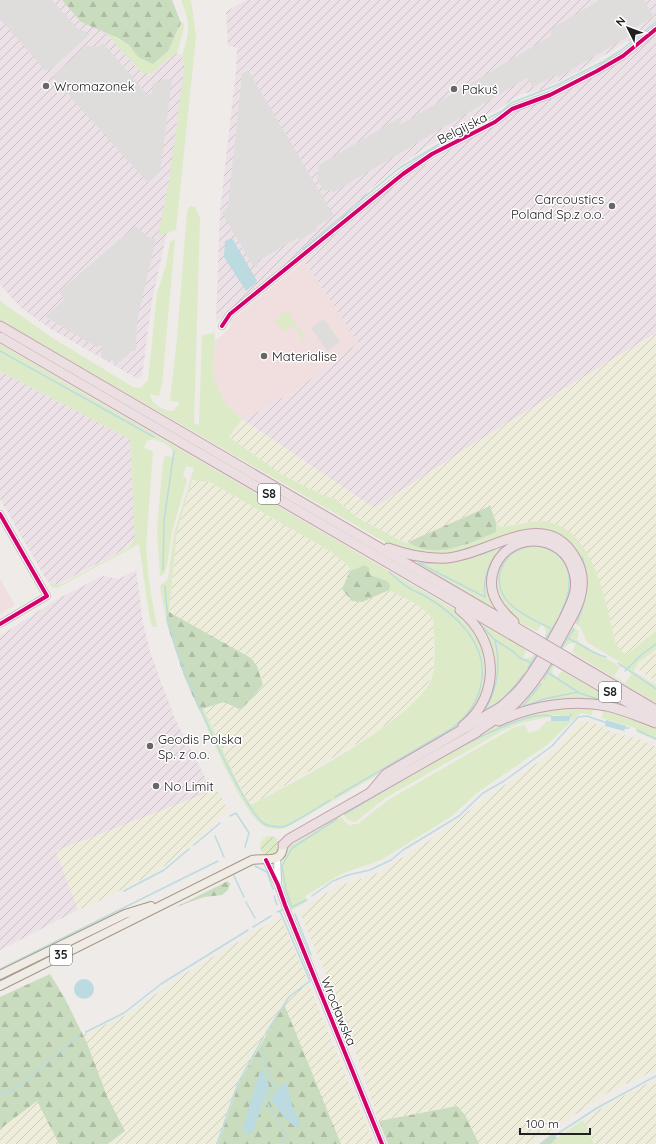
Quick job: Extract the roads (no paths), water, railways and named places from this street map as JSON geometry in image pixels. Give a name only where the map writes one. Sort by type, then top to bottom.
[{"type":"highway","name":"S8","points":[[0,326],[364,538],[656,719]]},
{"type":"highway","name":"S8","points":[[0,337],[397,569],[532,641]]},
{"type":"highway","points":[[283,845],[289,839],[471,735],[508,710],[523,695],[536,678],[569,622],[579,600],[582,579],[577,560],[562,543],[542,534],[515,536],[457,556],[438,558],[406,554],[364,538]]},
{"type":"highway","points":[[370,793],[386,774],[491,714],[517,693],[535,667],[569,608],[576,583],[570,562],[557,548],[547,542],[534,540],[519,543],[505,551],[496,564],[491,581],[493,594],[503,612],[532,641]]},
{"type":"highway","points":[[397,569],[411,580],[464,613],[477,627],[489,654],[490,682],[480,707],[466,724],[442,742]]},
{"type":"highway","name":"S8","points":[[566,662],[656,710]]},
{"type":"highway","points":[[471,735],[519,713],[561,704],[605,706],[656,723]]},
{"type":"main road","points":[[277,858],[282,852],[283,845]]},
{"type":"main road","name":"35","points":[[0,986],[252,860],[277,858]]},
{"type":"main road","name":"35","points":[[0,975],[125,914],[171,900]]},
{"type":"street","name":"Belgijska","points":[[222,326],[230,314],[272,282],[375,195],[419,163],[495,122],[512,109],[550,95],[597,71],[622,56],[656,29]]},
{"type":"street","points":[[0,514],[47,596],[0,624]]},
{"type":"street","points":[[277,858],[278,885]]},
{"type":"street","points":[[266,860],[278,885]]},
{"type":"street","name":"Wrocławska","points":[[278,885],[382,1144]]},
{"type":"water","points":[[232,238],[257,281],[246,291],[224,257],[225,241]]},
{"type":"water","points":[[551,716],[571,716],[569,721],[551,721]]},
{"type":"water","points":[[606,720],[626,726],[624,731],[605,726]]},
{"type":"water","points":[[80,979],[88,979],[94,985],[94,993],[88,999],[80,999],[74,993],[74,985]]},
{"type":"water","points":[[263,1070],[269,1085],[253,1132],[249,1135],[242,1129],[260,1071]]},
{"type":"water","points":[[287,1083],[292,1105],[301,1125],[297,1128],[285,1119],[271,1099],[279,1086]]},
{"type":"waterway","points":[[303,249],[398,169],[439,144],[502,111],[511,103],[557,85],[604,61],[620,51],[656,22]]},
{"type":"waterway","points":[[0,351],[154,437]]},
{"type":"waterway","points":[[163,570],[164,521],[174,451]]},
{"type":"waterway","points":[[475,557],[447,563],[419,563],[485,597],[484,589],[488,569],[495,556],[504,545],[480,555]]},
{"type":"waterway","points":[[558,619],[552,629],[524,615],[507,601],[501,590],[499,577],[508,558],[520,549],[534,546],[549,549],[561,558],[568,572],[569,590],[560,614]]},
{"type":"waterway","points":[[577,623],[585,598],[587,582],[582,557]]},
{"type":"waterway","points":[[335,797],[451,729],[468,713],[476,701],[481,687],[482,665],[479,652],[466,630],[447,611],[425,596],[405,586],[389,572]]},
{"type":"waterway","points":[[165,586],[169,624],[180,661],[216,743],[231,773],[257,817],[267,825],[282,827],[299,819],[330,800]]},
{"type":"waterway","points":[[477,621],[495,640],[514,652],[520,658],[531,663]]},
{"type":"waterway","points":[[544,641],[552,629]]},
{"type":"waterway","points":[[561,649],[574,629]]},
{"type":"waterway","points":[[567,638],[595,653],[606,657]]},
{"type":"waterway","points":[[485,710],[493,693],[497,676],[498,658],[495,640]]},
{"type":"waterway","points":[[625,671],[641,655],[656,644]]},
{"type":"waterway","points":[[528,668],[537,653]]},
{"type":"waterway","points":[[544,679],[553,663]]},
{"type":"waterway","points":[[618,663],[656,689]]},
{"type":"waterway","points":[[522,707],[544,699],[578,692],[547,672]]},
{"type":"waterway","points":[[485,710],[507,695],[524,674]]},
{"type":"waterway","points":[[523,706],[541,684]]},
{"type":"waterway","points":[[579,693],[615,704]]},
{"type":"waterway","points":[[345,814],[448,753],[480,737],[509,724],[533,717],[551,716]]},
{"type":"waterway","points":[[312,896],[333,881],[348,875],[370,870],[391,860],[403,850],[459,816],[483,793],[504,781],[552,746],[578,717],[587,716],[607,723]]},
{"type":"waterway","points":[[624,728],[629,728]]},
{"type":"waterway","points":[[637,730],[656,739]]},
{"type":"waterway","points":[[230,816],[236,813],[249,833],[245,847]]},
{"type":"waterway","points":[[306,900],[292,907],[286,890],[282,866],[292,848],[337,819]]},
{"type":"waterway","points":[[194,845],[220,823]]},
{"type":"waterway","points":[[215,836],[224,857]]},
{"type":"waterway","points":[[124,891],[164,870],[189,849]]},
{"type":"waterway","points":[[0,969],[218,861]]},
{"type":"waterway","points":[[255,866],[267,872],[273,889]]},
{"type":"waterway","points":[[234,876],[244,897]]},
{"type":"waterway","points":[[274,896],[277,905]]},
{"type":"waterway","points":[[246,902],[255,918]]},
{"type":"waterway","points":[[277,912],[282,910]]},
{"type":"waterway","points":[[266,1033],[289,997],[310,981],[280,911]]},
{"type":"waterway","points":[[295,914],[311,955]]},
{"type":"waterway","points":[[253,927],[271,916]]},
{"type":"waterway","points":[[86,1032],[124,1013],[161,984],[248,930]]},
{"type":"waterway","points":[[0,1093],[8,1092],[19,1086],[80,1035]]},
{"type":"waterway","points":[[217,1144],[238,1083],[263,1038]]},
{"type":"waterway","points":[[261,1048],[273,1085],[267,1103],[279,1121],[285,1136],[281,1144]]},
{"type":"waterway","points":[[542,1144],[597,1108],[656,1076]]},
{"type":"place","name":"Wromazonek","points":[[46,86]]},
{"type":"place","name":"Pakuś","points":[[454,89]]},
{"type":"place","name":"Carcoustics Poland Sp.z o.o.","points":[[612,206]]},
{"type":"place","name":"Materialise","points":[[264,356]]},
{"type":"place","name":"Geodis Polska Sp. z o.o.","points":[[150,746]]},
{"type":"place","name":"No Limit","points":[[156,786]]}]
